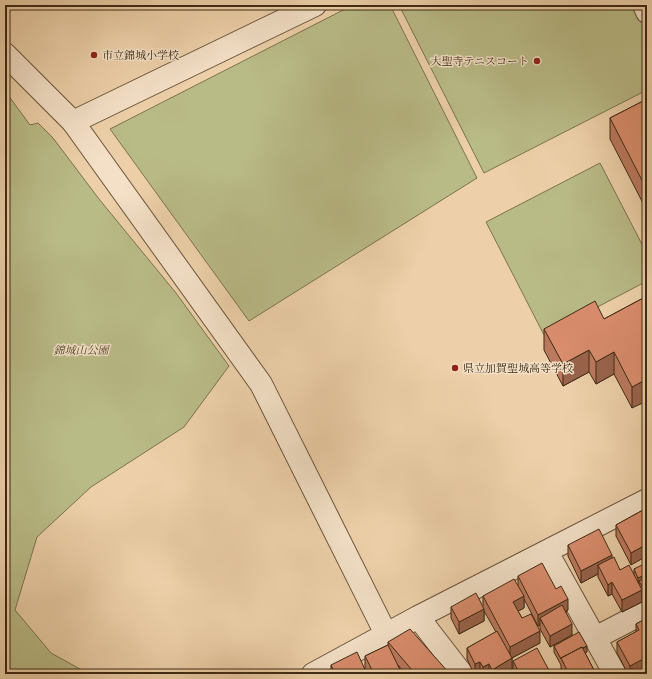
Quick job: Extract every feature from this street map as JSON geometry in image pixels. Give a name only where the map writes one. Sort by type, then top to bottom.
[{"type":"street","points":[[73,122],[315,5]]},
{"type":"street","points":[[644,5],[647,12]]},
{"type":"street","points":[[5,54],[73,122],[261,384],[386,634]]},
{"type":"street","points":[[313,674],[418,617],[647,500]]},
{"type":"street","points":[[547,552],[615,674]]},
{"type":"street","points":[[595,638],[647,611]]},
{"type":"street","points":[[418,617],[462,674]]},
{"type":"green space","points":[[353,5],[390,5],[477,178],[249,321],[110,129]]},
{"type":"green space","name":"大聖寺テニスコート","points":[[399,5],[633,5],[647,32],[647,90],[484,173]]},
{"type":"green space","name":"錦城山公園","points":[[5,91],[30,125],[38,123],[53,138],[99,199],[176,293],[229,366],[184,427],[91,487],[37,537],[15,610],[51,653],[89,674],[5,674]]},
{"type":"green space","points":[[600,163],[647,254],[647,281],[544,335],[486,222]]},
{"type":"building","points":[[647,99],[647,190],[610,118]]},
{"type":"building","points":[[647,296],[647,379],[632,387],[614,352],[596,362],[589,350],[563,364],[544,329],[595,301],[604,319]]},
{"type":"building","points":[[643,510],[647,518],[647,544],[631,553],[616,525]]},
{"type":"building","points":[[599,529],[612,555],[581,571],[568,545]]},
{"type":"building","points":[[614,557],[620,570],[629,565],[642,590],[622,600],[612,582],[608,585],[598,565]]},
{"type":"building","points":[[542,563],[556,589],[561,586],[568,599],[538,615],[518,576]]},
{"type":"building","points":[[646,563],[647,574],[638,578],[634,569]]},
{"type":"building","points":[[647,577],[647,596],[639,581]]},
{"type":"building","points":[[514,579],[524,596],[513,602],[522,618],[531,614],[540,631],[510,647],[483,596]]},
{"type":"building","points":[[476,593],[484,609],[459,622],[451,607]]},
{"type":"building","points":[[562,605],[572,624],[550,636],[540,618]]},
{"type":"building","points":[[647,618],[647,657],[630,666],[617,642],[639,630],[636,624]]},
{"type":"building","points":[[410,629],[450,674],[407,674],[412,670],[388,642]]},
{"type":"building","points":[[497,631],[512,658],[492,670],[489,664],[483,667],[480,662],[475,664],[467,648]]},
{"type":"building","points":[[579,632],[587,646],[582,647],[561,659],[554,646]]},
{"type":"building","points":[[388,645],[402,674],[374,674],[365,656]]},
{"type":"building","points":[[582,647],[596,674],[569,674],[561,658]]},
{"type":"building","points":[[537,648],[551,674],[520,674],[513,661]]},
{"type":"building","points":[[357,652],[367,674],[335,674],[331,665]]},
{"type":"place","name":"市立錦城小学校","points":[[94,55]]},
{"type":"place","name":"大聖寺テニスコート","points":[[537,61]]},
{"type":"place","name":"県立加賀聖城高等学校","points":[[455,368]]}]
